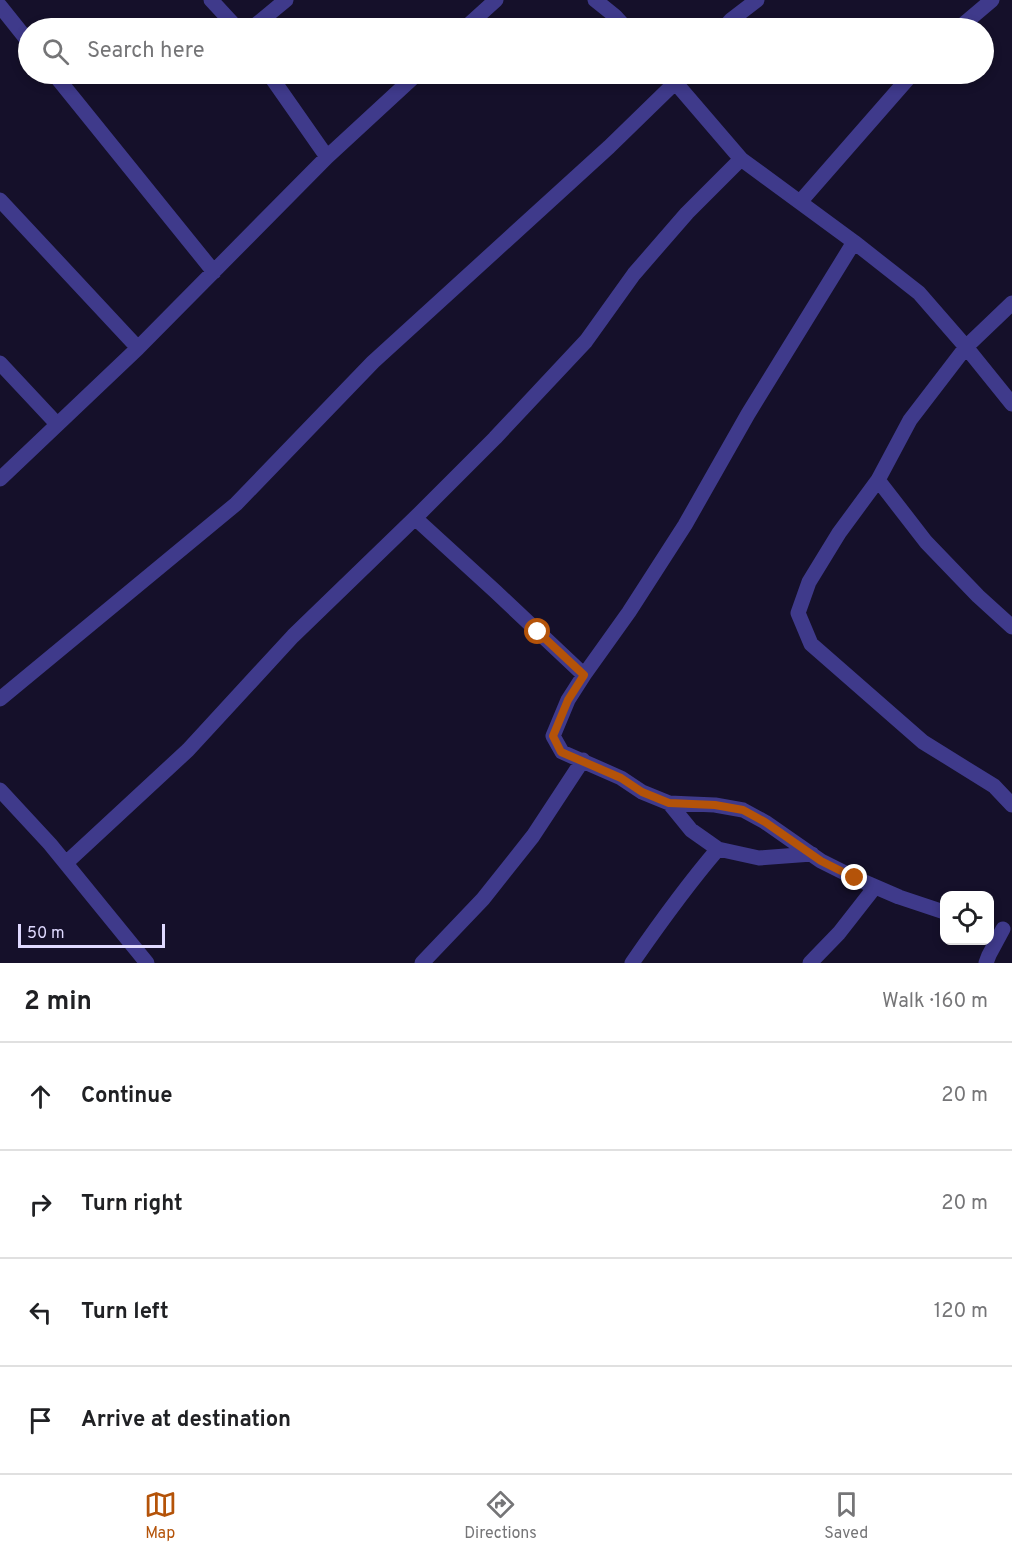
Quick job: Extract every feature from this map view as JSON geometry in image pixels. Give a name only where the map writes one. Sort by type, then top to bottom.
[{"type":"street","points":[[211,0],[228,18]]},
{"type":"street","points":[[264,18],[285,0]]},
{"type":"street","points":[[476,18],[496,0]]},
{"type":"street","points":[[595,0],[617,18]]},
{"type":"street","points":[[734,18],[757,0]]},
{"type":"street","points":[[971,18],[992,0]]},
{"type":"street","points":[[0,6],[18,28]]},
{"type":"street","points":[[62,84],[214,272]]},
{"type":"street","points":[[276,84],[327,157]]},
{"type":"street","points":[[0,478],[138,348],[327,157],[406,84]]},
{"type":"street","points":[[0,699],[236,504],[373,362],[609,147],[668,84]]},
{"type":"street","points":[[682,84],[741,159],[919,293],[1012,404]]},
{"type":"street","points":[[800,202],[903,84]]},
{"type":"street","points":[[66,863],[188,750],[293,636],[495,438],[586,341],[634,274],[687,213],[741,159]]},
{"type":"street","points":[[0,200],[138,348]]},
{"type":"street","points":[[854,243],[748,414],[685,525],[629,612],[568,700],[553,736],[561,752],[621,778],[642,792],[669,803],[715,805],[743,810],[838,870],[899,897],[940,910]]},
{"type":"street","points":[[1012,303],[966,347],[910,420],[878,480],[839,533],[809,582],[798,613],[811,644],[923,742],[994,786],[1012,805]]},
{"type":"street","points":[[0,363],[57,424]]},
{"type":"street","points":[[878,480],[926,542],[978,596],[1012,627]]},
{"type":"street","points":[[415,518],[584,675]]},
{"type":"street","points":[[422,963],[483,899],[519,854],[583,760]]},
{"type":"street","points":[[0,790],[66,863],[147,963]]},
{"type":"street","points":[[669,803],[691,830],[718,849],[759,858],[812,855]]},
{"type":"street","points":[[632,963],[665,916],[718,849]]},
{"type":"street","points":[[810,963],[839,933],[875,887]]},
{"type":"street","points":[[986,963],[1002,929]]},
{"type":"route","points":[[538,632],[584,675],[568,700],[553,736],[561,752],[583,760],[621,778],[642,792],[669,803],[715,805],[743,810],[790,838],[821,861],[855,878]]}]
